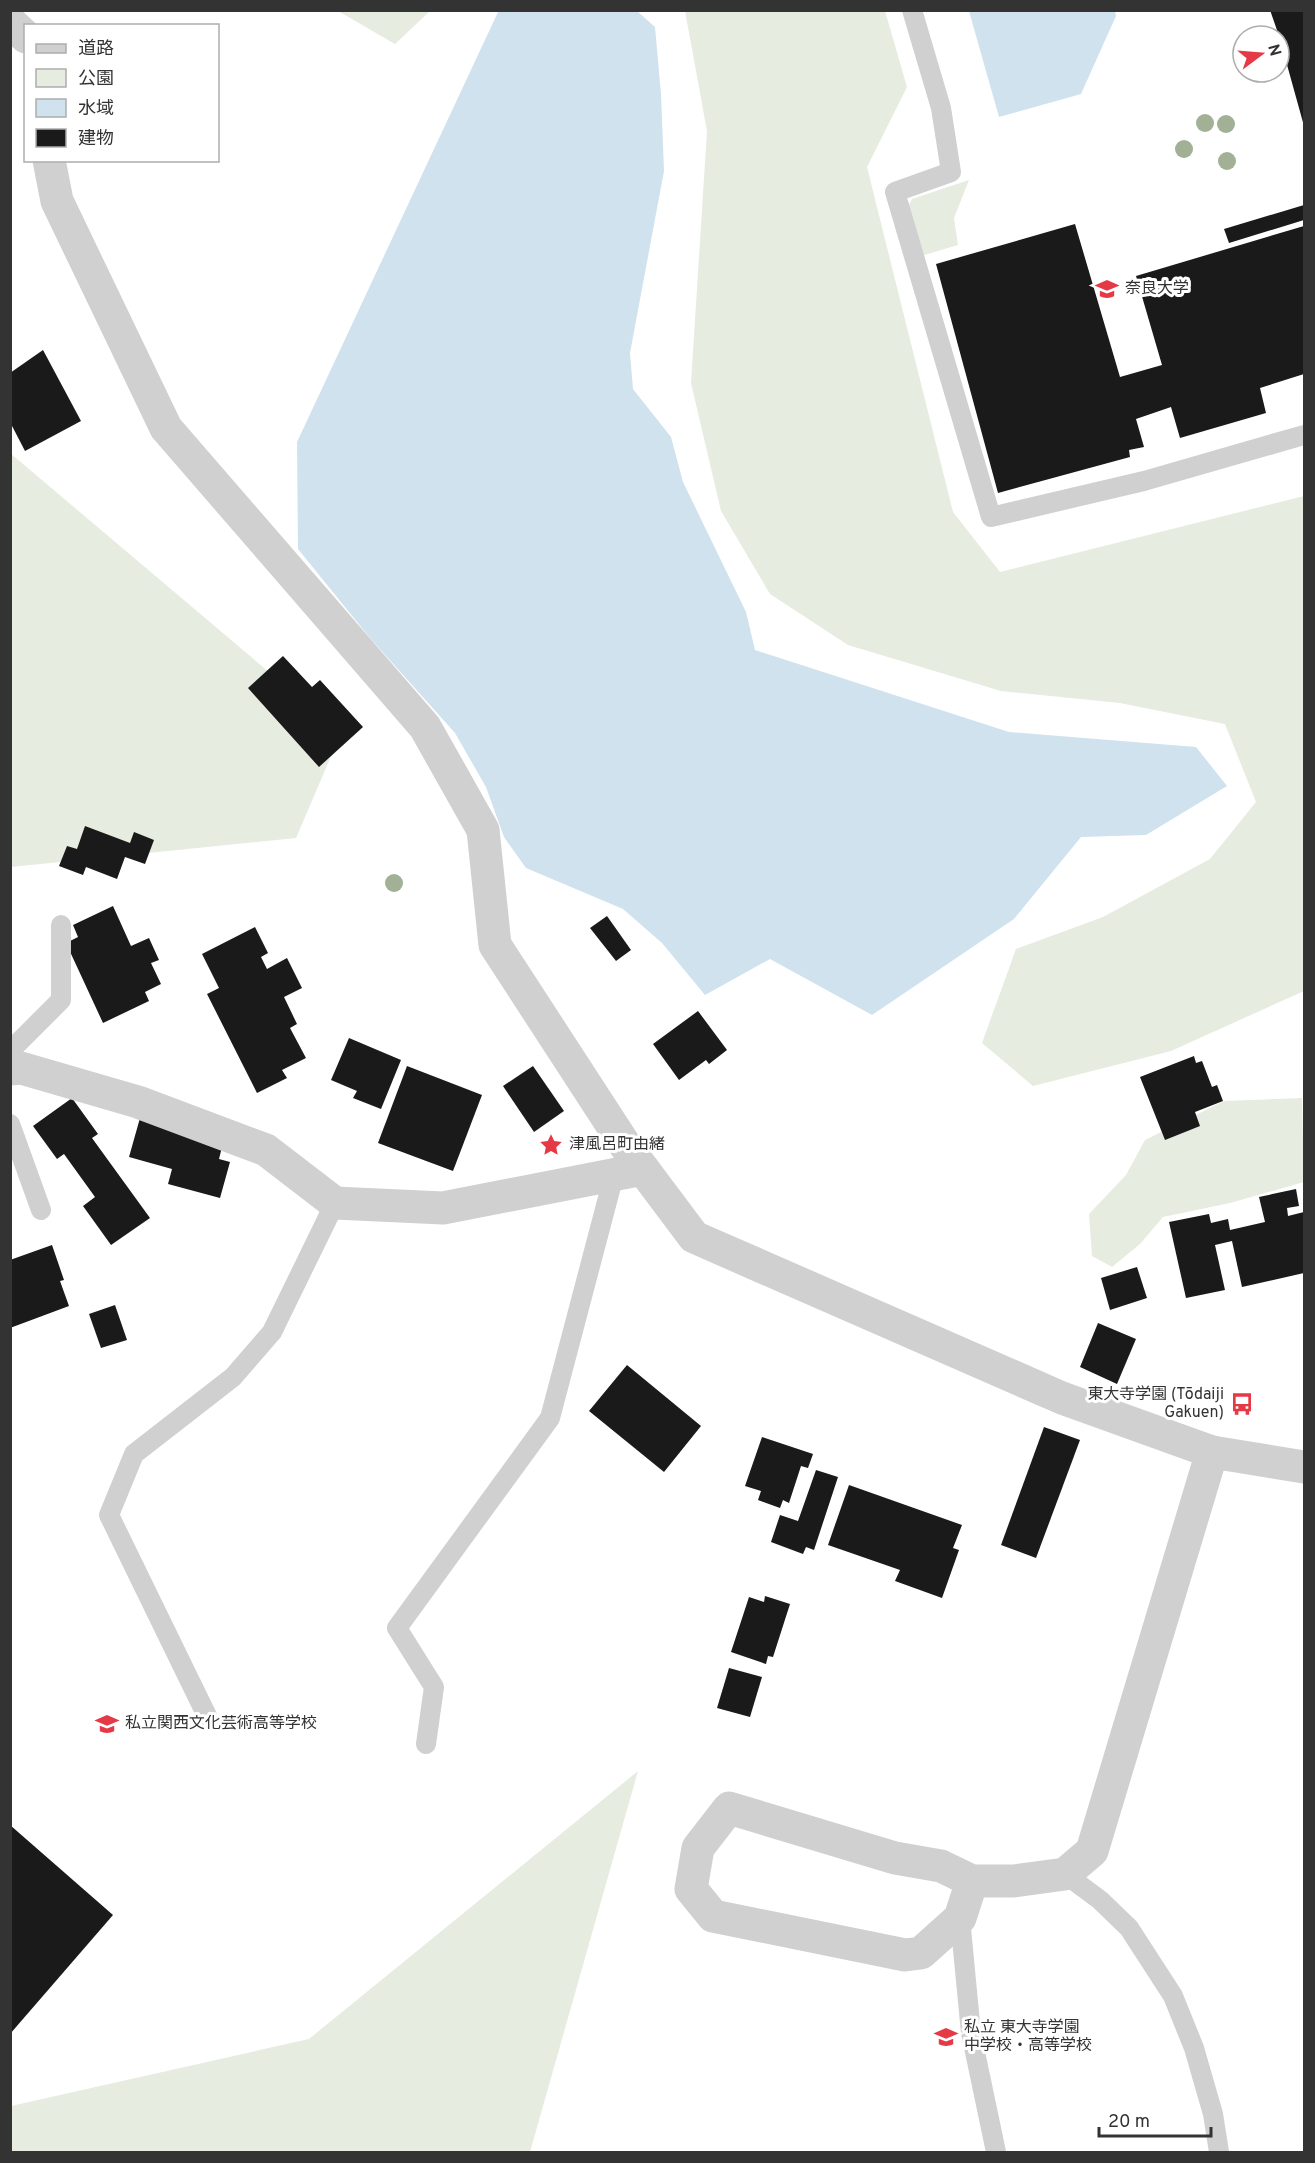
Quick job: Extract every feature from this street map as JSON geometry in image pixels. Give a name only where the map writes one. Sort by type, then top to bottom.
[{"type":"street","points":[[10,22],[24,35]]},
{"type":"street","points":[[49,162],[57,201],[166,428],[425,727],[483,830],[495,945],[625,1145],[629,1172],[694,1237],[1062,1398],[1212,1452],[1305,1467]]},
{"type":"street","points":[[10,1069],[21,1068],[138,1102],[266,1149],[335,1203],[443,1208],[629,1172]]},
{"type":"street","points":[[972,1881],[960,1918],[921,1953],[905,1955],[713,1916],[691,1889],[698,1848],[729,1808],[896,1858],[941,1866],[972,1881],[1014,1881],[1065,1874],[1092,1851],[1212,1452]]},
{"type":"lane","points":[[912,10],[941,108],[951,172],[895,192],[991,517],[1144,481],[1305,435]]},
{"type":"lane","points":[[10,1050],[61,1000],[61,926]]},
{"type":"lane","points":[[10,1124],[41,1210]]},
{"type":"lane","points":[[426,1744],[434,1688],[397,1628],[550,1418],[629,1172]]},
{"type":"lane","points":[[207,1716],[109,1515],[134,1454],[233,1377],[272,1332],[335,1203]]},
{"type":"lane","points":[[1065,1874],[1100,1900],[1129,1928],[1173,1996],[1194,2048],[1213,2114],[1219,2152]]},
{"type":"lane","points":[[960,1918],[971,2033],[996,2152]]},
{"type":"green space","points":[[338,11],[430,11],[395,44]]},
{"type":"green space","points":[[685,11],[885,11],[907,87],[867,167],[953,512],[1000,572],[1304,496],[1304,991],[1171,1051],[1033,1086],[982,1043],[1016,949],[1103,917],[1210,859],[1256,802],[1225,724],[1120,703],[1001,691],[848,645],[770,594],[721,511],[691,383],[707,131]]},
{"type":"green space","points":[[969,180],[954,218],[958,245],[921,256],[907,209],[912,199]]},
{"type":"green space","points":[[10,453],[341,733],[296,838],[11,867]]},
{"type":"green space","points":[[1302,1098],[1304,1182],[1230,1203],[1163,1217],[1140,1244],[1112,1267],[1092,1256],[1089,1214],[1126,1175],[1145,1140],[1224,1101]]},
{"type":"green space","points":[[638,1771],[530,2152],[11,2152],[11,2106],[309,2039]]},
{"type":"water","points":[[499,10],[637,11],[655,27],[661,94],[664,171],[630,353],[633,389],[671,437],[683,482],[746,612],[755,650],[1009,732],[1196,747],[1227,786],[1146,835],[1081,837],[1014,919],[872,1015],[770,959],[705,995],[662,943],[623,909],[526,868],[504,837],[486,787],[455,733],[370,638],[298,549],[297,442]]},
{"type":"water","points":[[969,11],[1115,11],[1116,16],[1081,94],[999,117]]},
{"type":"building","points":[[1270,10],[1304,10],[1304,126],[1291,79],[1291,24],[1275,24]]},
{"type":"building","points":[[1304,205],[1304,220],[1229,243],[1224,229]]},
{"type":"building","points":[[1075,224],[1120,377],[1162,365],[1136,276],[1304,226],[1304,374],[1260,388],[1266,413],[1180,438],[1171,407],[1136,419],[1144,447],[1129,450],[1130,457],[998,493],[936,264]]},
{"type":"building","points":[[43,350],[81,421],[25,451],[10,422],[10,373]]},
{"type":"building","points":[[283,656],[312,687],[320,680],[363,727],[319,767],[248,688]]},
{"type":"building","points":[[85,826],[130,843],[134,832],[154,840],[145,864],[125,857],[117,879],[86,867],[83,875],[59,866],[67,846],[77,849]]},
{"type":"building","points":[[113,906],[131,946],[149,938],[159,960],[151,963],[161,984],[145,992],[149,1001],[103,1023],[66,943],[78,937],[73,925]]},
{"type":"building","points":[[607,916],[631,950],[616,961],[590,928]]},
{"type":"building","points":[[255,927],[268,953],[261,957],[267,969],[287,958],[302,988],[284,997],[297,1024],[290,1028],[306,1058],[282,1070],[287,1078],[257,1093],[207,994],[219,988],[202,954]]},
{"type":"building","points":[[698,1011],[727,1050],[709,1064],[706,1060],[679,1080],[653,1044]]},
{"type":"building","points":[[349,1038],[401,1060],[381,1109],[353,1098],[357,1091],[331,1080]]},
{"type":"building","points":[[1194,1056],[1196,1063],[1202,1061],[1212,1087],[1217,1085],[1223,1101],[1195,1112],[1200,1126],[1165,1140],[1140,1077]]},
{"type":"building","points":[[407,1066],[482,1095],[453,1171],[378,1143]]},
{"type":"building","points":[[533,1066],[564,1111],[534,1132],[503,1086]]},
{"type":"building","points":[[72,1098],[98,1134],[92,1138],[150,1218],[111,1245],[83,1206],[95,1197],[64,1154],[57,1159],[33,1126]]},
{"type":"building","points":[[140,1118],[222,1147],[219,1159],[230,1162],[220,1198],[168,1184],[172,1169],[129,1157]]},
{"type":"building","points":[[1296,1189],[1299,1206],[1287,1208],[1288,1216],[1304,1212],[1304,1273],[1242,1287],[1232,1241],[1215,1245],[1225,1290],[1186,1298],[1169,1222],[1209,1214],[1211,1223],[1228,1219],[1230,1230],[1265,1222],[1259,1197]]},
{"type":"building","points":[[52,1245],[64,1280],[60,1281],[69,1306],[10,1328],[10,1260]]},
{"type":"building","points":[[1137,1267],[1147,1298],[1110,1310],[1101,1278]]},
{"type":"building","points":[[115,1305],[127,1340],[101,1348],[89,1314]]},
{"type":"building","points":[[1098,1323],[1136,1339],[1117,1384],[1080,1367]]},
{"type":"building","points":[[627,1365],[701,1426],[664,1472],[589,1411]]},
{"type":"building","points":[[1044,1427],[1080,1440],[1036,1558],[1001,1545]]},
{"type":"building","points":[[762,1437],[813,1454],[808,1468],[801,1466],[789,1503],[783,1500],[780,1508],[758,1500],[761,1491],[745,1486]]},
{"type":"building","points":[[816,1470],[838,1477],[814,1550],[806,1547],[803,1554],[771,1542],[780,1515],[798,1521]]},
{"type":"building","points":[[849,1485],[962,1525],[953,1548],[959,1550],[942,1598],[895,1581],[900,1570],[828,1545]]},
{"type":"building","points":[[765,1596],[790,1604],[773,1657],[768,1656],[766,1664],[731,1652],[749,1597],[764,1602]]},
{"type":"building","points":[[729,1668],[762,1677],[750,1717],[717,1708]]},
{"type":"building","points":[[10,1825],[113,1915],[10,2034]]},
{"type":"place","name":"奈良大学","points":[[1107,289]]},
{"type":"place","name":"津風呂町由緒","points":[[551,1145]]},
{"type":"place","name":"東大寺学園 (Tōdaiji Gakuen)","points":[[1242,1404]]},
{"type":"place","name":"私立関西文化芸術高等学校","points":[[107,1724]]},
{"type":"place","name":"私立 東大寺学園 中学校・高等学校","points":[[946,2037]]}]
